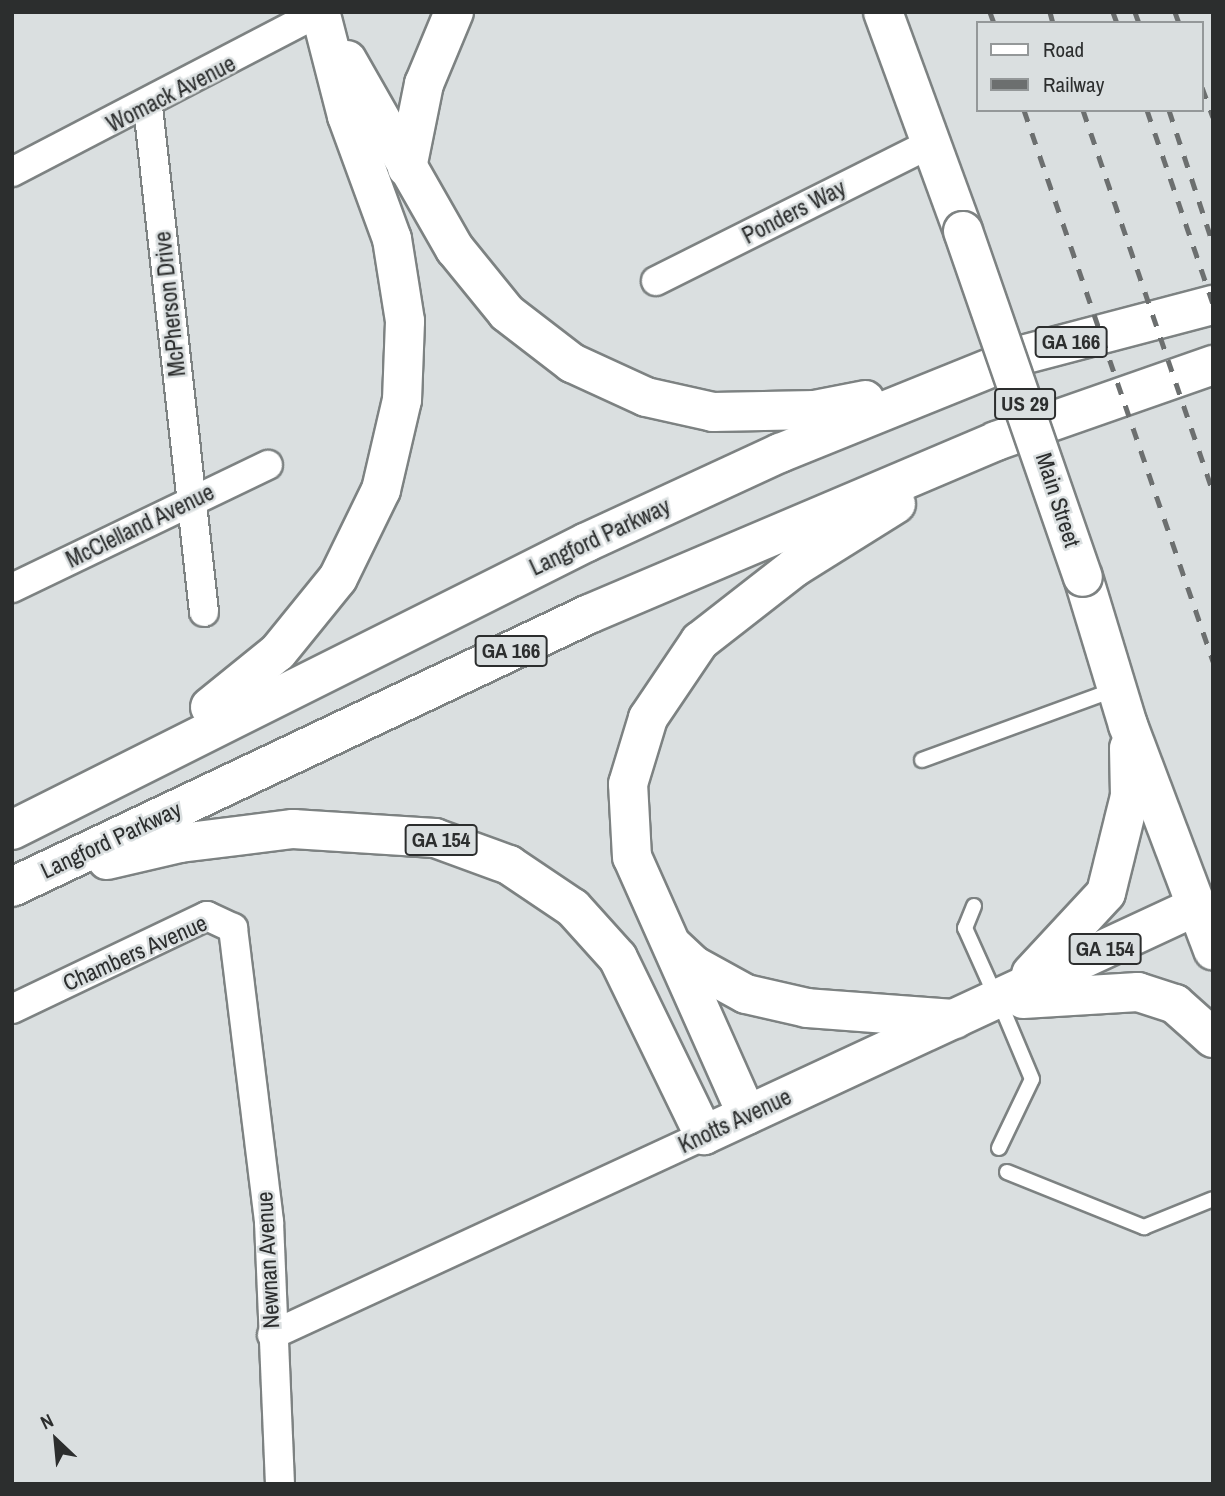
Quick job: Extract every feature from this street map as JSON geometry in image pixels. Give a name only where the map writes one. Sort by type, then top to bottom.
[{"type":"main road","points":[[407,168],[424,84],[454,12]]},
{"type":"main road","name":"Main Street","points":[[883,12],[932,143],[1083,577],[1128,725],[1213,950]]},
{"type":"main road","points":[[323,13],[455,250],[507,313],[572,363],[646,397],[713,412],[814,410],[932,387]]},
{"type":"main road","points":[[18,827],[182,726],[278,652],[338,578],[381,490],[406,360],[401,279],[323,13]]},
{"type":"main road","name":"Langford Parkway","points":[[18,827],[587,542],[932,387],[1022,355],[1213,305]]},
{"type":"main road","name":"Langford Parkway","points":[[23,882],[589,614],[996,441],[1213,365]]},
{"type":"main road","points":[[747,1115],[632,857],[628,784],[648,718],[673,676],[701,641],[795,567],[996,441]]},
{"type":"main road","points":[[989,1004],[1106,893],[1130,796],[1128,725]]},
{"type":"main road","name":"GA 154","points":[[23,882],[180,843],[293,829],[435,838],[509,865],[573,908],[618,958],[704,1135]]},
{"type":"main road","name":"Knotts Avenue","points":[[704,1135],[1198,906]]},
{"type":"main road","points":[[670,943],[693,965],[747,994],[807,1008],[989,1004],[1138,992],[1175,1004],[1213,1038]]},
{"type":"street","name":"Womack Avenue","points":[[12,172],[148,107],[323,13]]},
{"type":"street","name":"McPherson Drive","points":[[148,107],[204,612]]},
{"type":"street","name":"Ponders Way","points":[[656,281],[932,143]]},
{"type":"street","name":"McClelland Avenue","points":[[12,588],[268,465]]},
{"type":"street","name":"Chambers Avenue","points":[[12,1009],[218,916],[238,938],[248,1036]]},
{"type":"street","name":"Newnan Avenue","points":[[248,1036],[269,1222],[280,1484]]},
{"type":"street","name":"Knotts Avenue","points":[[272,1335],[704,1135]]},
{"type":"lane","points":[[922,760],[1117,689]]},
{"type":"lane","points":[[974,906],[964,928],[989,1004],[1032,1079],[999,1148]]},
{"type":"lane","points":[[1007,1172],[1144,1227],[1213,1199]]},
{"type":"railway","points":[[990,12],[993,21]]},
{"type":"railway","points":[[1050,12],[1052,21]]},
{"type":"railway","points":[[1113,12],[1116,21]]},
{"type":"railway","points":[[1135,12],[1138,21]]},
{"type":"railway","points":[[1175,12],[1178,21]]},
{"type":"railway","points":[[1204,92],[1213,117]]},
{"type":"railway","points":[[1025,112],[1213,661]]},
{"type":"railway","points":[[1084,112],[1213,492]]},
{"type":"railway","points":[[1148,112],[1213,304]]},
{"type":"railway","points":[[1170,112],[1213,244]]}]
